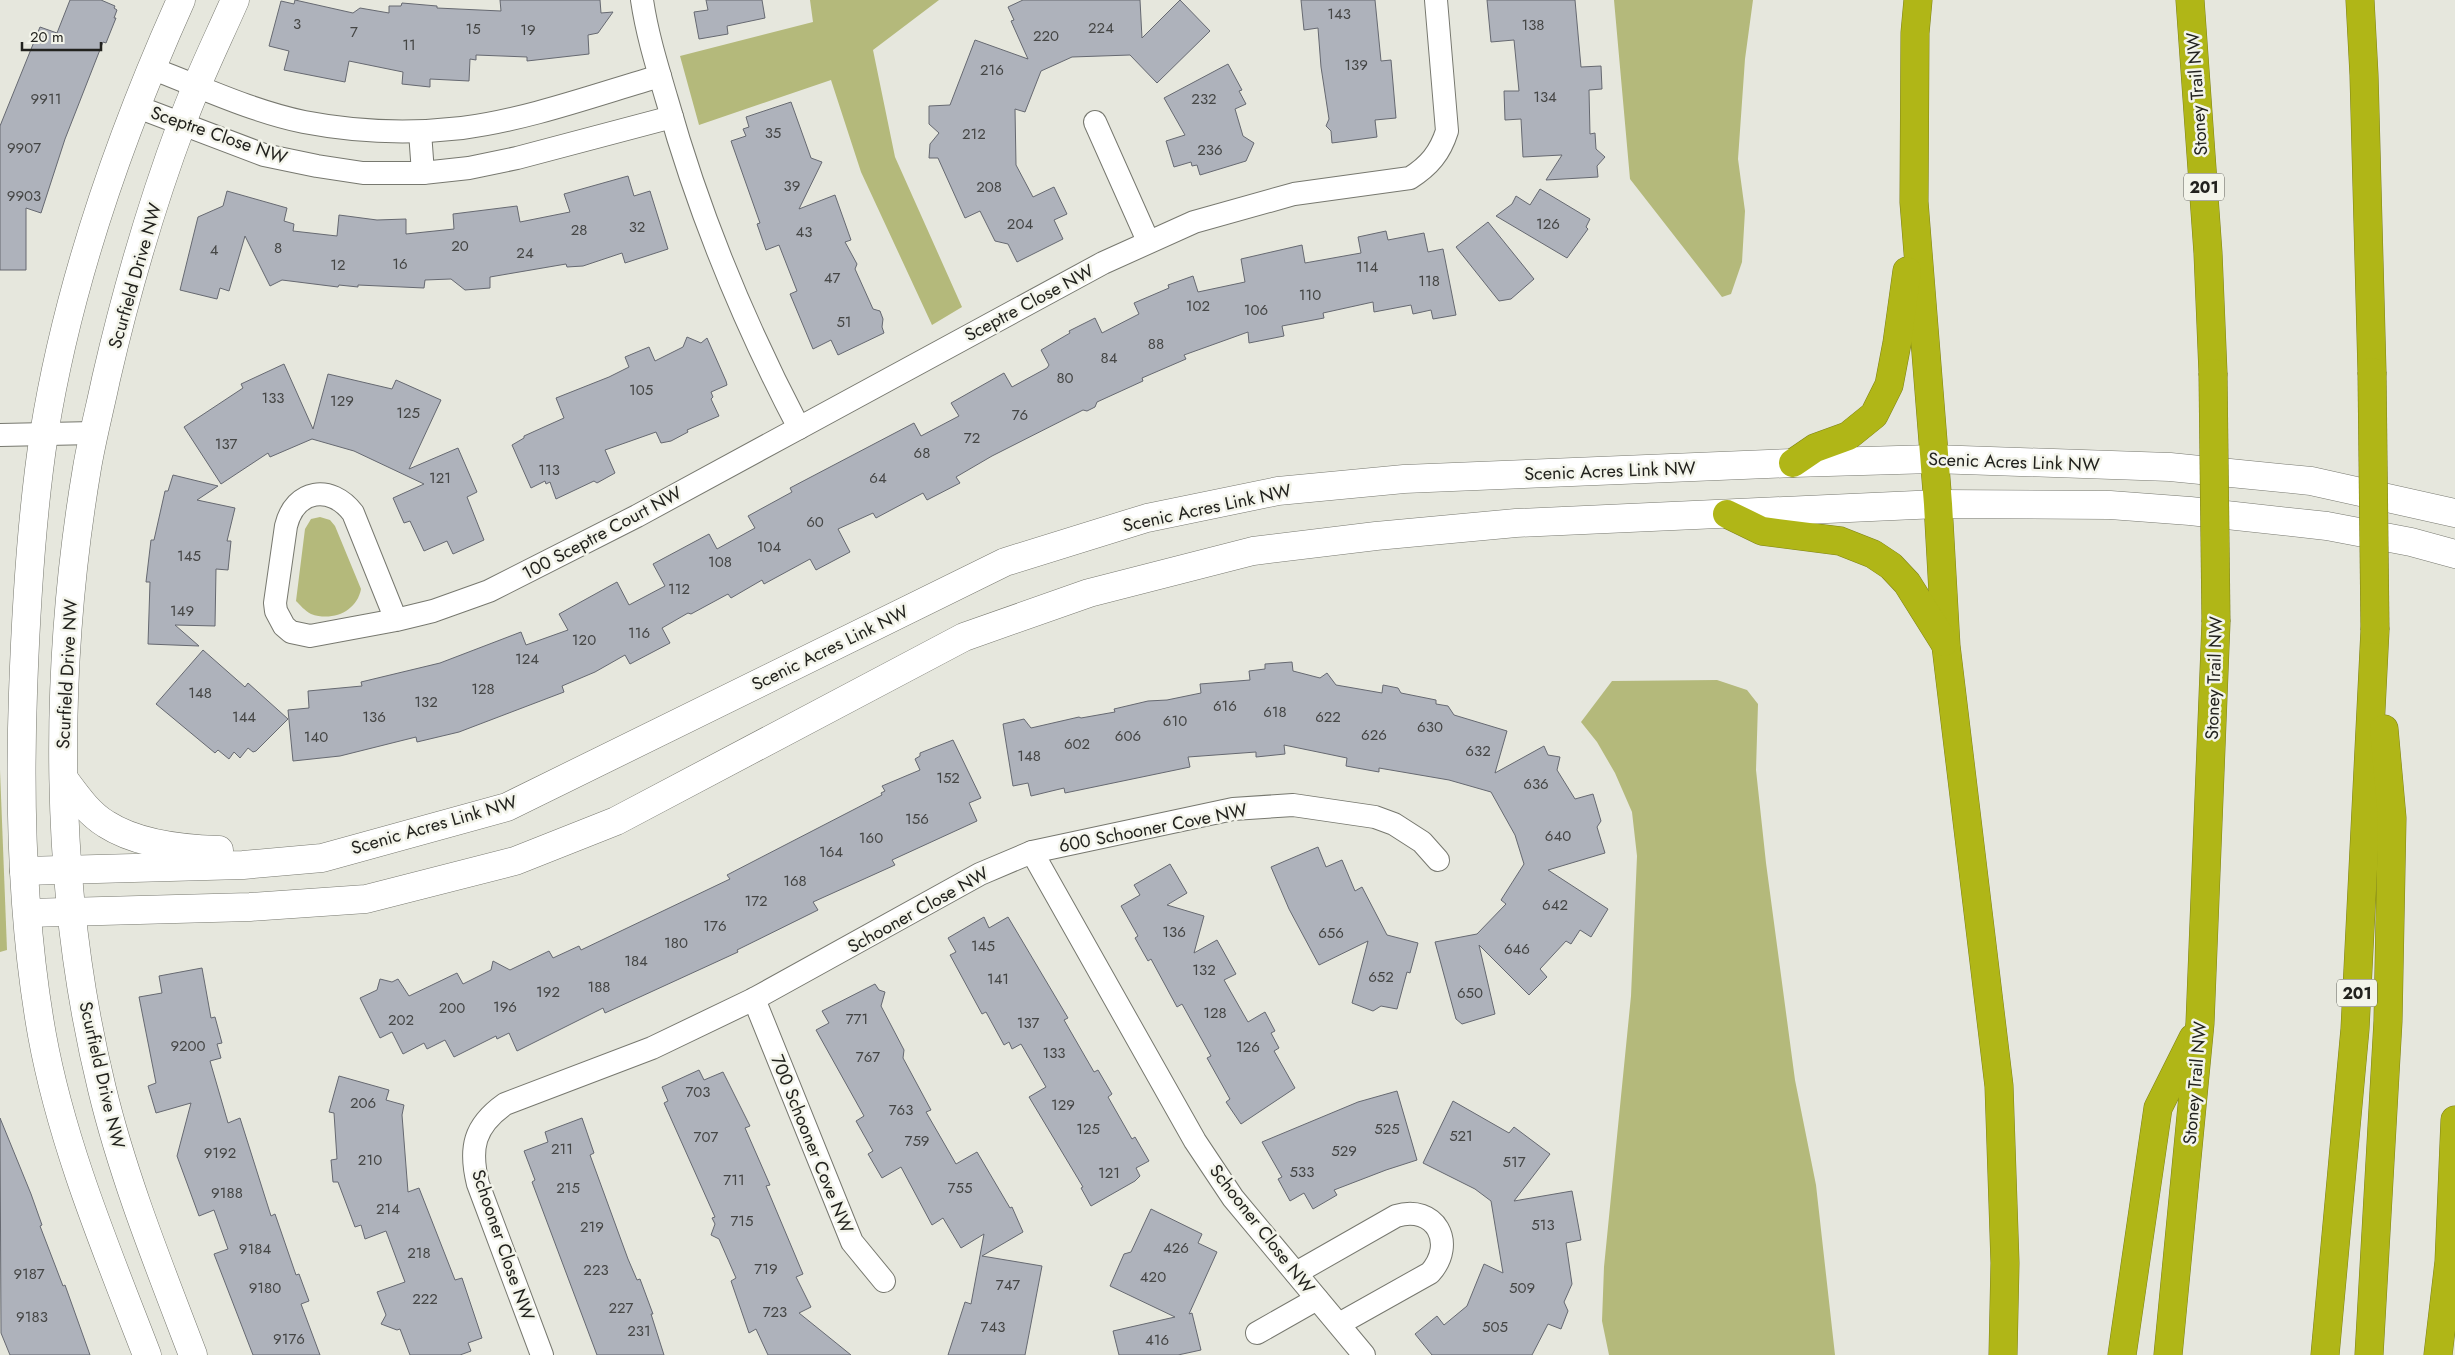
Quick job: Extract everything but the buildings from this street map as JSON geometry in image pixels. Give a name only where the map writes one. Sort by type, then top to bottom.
[{"type":"highway","points":[[1918,0],[1915,33],[1914,202],[1938,504],[1946,646],[1999,1086],[2005,1263],[2003,1355]]},
{"type":"highway","name":"Stoney Trail NW","points":[[2168,1355],[2200,1023],[2216,622],[2214,374],[2208,253],[2190,0]]},
{"type":"highway","name":"201","points":[[2324,1355],[2355,1029],[2375,630],[2372,372],[2364,74],[2360,0]]},
{"type":"highway","points":[[1792,463],[1815,448],[1848,436],[1874,415],[1889,385],[1903,305],[1914,202]]},
{"type":"highway","points":[[1727,514],[1762,531],[1840,541],[1873,554],[1891,566],[1907,583],[1946,646]]},
{"type":"highway","points":[[2369,1355],[2388,1021],[2392,818],[2375,630]]},
{"type":"highway","points":[[2122,1355],[2158,1108],[2200,1023]]},
{"type":"highway","points":[[2438,1355],[2449,1262],[2455,1120]]},
{"type":"street","points":[[147,1355],[105,1245],[74,1155],[52,1080],[42,1035],[24,871],[21,756],[27,595],[44,434],[78,280],[103,195],[135,106],[181,0]]},
{"type":"street","name":"Scurfield Drive NW","points":[[193,1355],[125,1167],[102,1091],[87,1022],[72,912],[63,746],[70,605],[86,470],[126,294],[182,124],[197,85],[235,0]]},
{"type":"street","points":[[642,0],[647,34],[696,198],[725,272],[763,359],[799,428]]},
{"type":"street","name":"Sceptre Close NW","points":[[799,428],[1148,241],[1194,222],[1260,202],[1344,186],[1410,178],[1424,169],[1434,160],[1443,145],[1447,131],[1436,0]]},
{"type":"street","points":[[151,68],[263,111],[303,122],[364,130],[420,132],[464,128],[514,118],[660,76]]},
{"type":"street","name":"Sceptre Close NW","points":[[135,106],[264,155],[363,173],[423,173],[470,168],[517,158],[672,117]]},
{"type":"street","points":[[1095,122],[1148,241]]},
{"type":"street","points":[[420,132],[423,173]]},
{"type":"street","name":"100 Sceptre Court NW","points":[[396,620],[353,513],[346,505],[328,495],[307,497],[299,502],[288,516],[275,603],[276,611],[284,626],[291,632],[310,636],[396,620],[433,611],[489,591],[637,516],[799,428]]},
{"type":"street","points":[[0,435],[94,433]]},
{"type":"street","name":"Scenic Acres Link NW","points":[[24,871],[243,865],[322,858],[507,807],[1005,562],[1147,518],[1278,490],[1404,479],[1933,459],[2170,467],[2311,481],[2455,513]]},
{"type":"street","points":[[28,913],[250,907],[366,899],[515,861],[616,821],[964,636],[1089,593],[1252,551],[1376,536],[1516,523],[1938,504],[2110,505],[2190,510],[2327,526],[2411,542],[2455,554]]},
{"type":"street","points":[[64,779],[85,806],[106,824],[142,838],[185,849],[266,851],[322,858]]},
{"type":"street","name":"600 Schooner Cove NW","points":[[1032,852],[1233,809],[1293,805],[1375,817],[1394,824],[1422,842],[1438,860]]},
{"type":"street","name":"Schooner Close NW","points":[[542,1355],[478,1184],[474,1168],[473,1146],[480,1129],[490,1115],[505,1104],[652,1048],[754,999],[980,874],[1032,852],[1195,1141],[1233,1198],[1364,1355]]},
{"type":"street","name":"700 Schooner Cove NW","points":[[754,999],[852,1242],[884,1281]]},
{"type":"street","points":[[1296,1273],[1396,1216],[1414,1213],[1433,1222],[1440,1231],[1443,1242],[1443,1254],[1438,1264],[1430,1273],[1339,1324]]},
{"type":"street","points":[[1257,1333],[1317,1299]]},
{"type":"green space","points":[[810,0],[939,0],[873,50],[895,157],[962,307],[932,325],[861,172],[831,80],[699,125],[680,56],[813,22]]},
{"type":"green space","points":[[1614,0],[1753,0],[1745,59],[1738,159],[1745,211],[1742,262],[1731,294],[1722,297],[1630,179]]},
{"type":"green space","points":[[320,517],[330,520],[335,526],[361,589],[359,597],[349,609],[343,613],[328,617],[311,614],[296,601],[305,529],[311,519]]},
{"type":"green space","points":[[1717,680],[1747,690],[1758,704],[1756,770],[1766,863],[1795,1080],[1816,1185],[1835,1355],[1609,1355],[1602,1321],[1604,1267],[1631,996],[1637,856],[1632,812],[1615,773],[1597,742],[1581,722],[1612,681]]},
{"type":"green space","points":[[0,770],[7,950],[0,952]]}]
